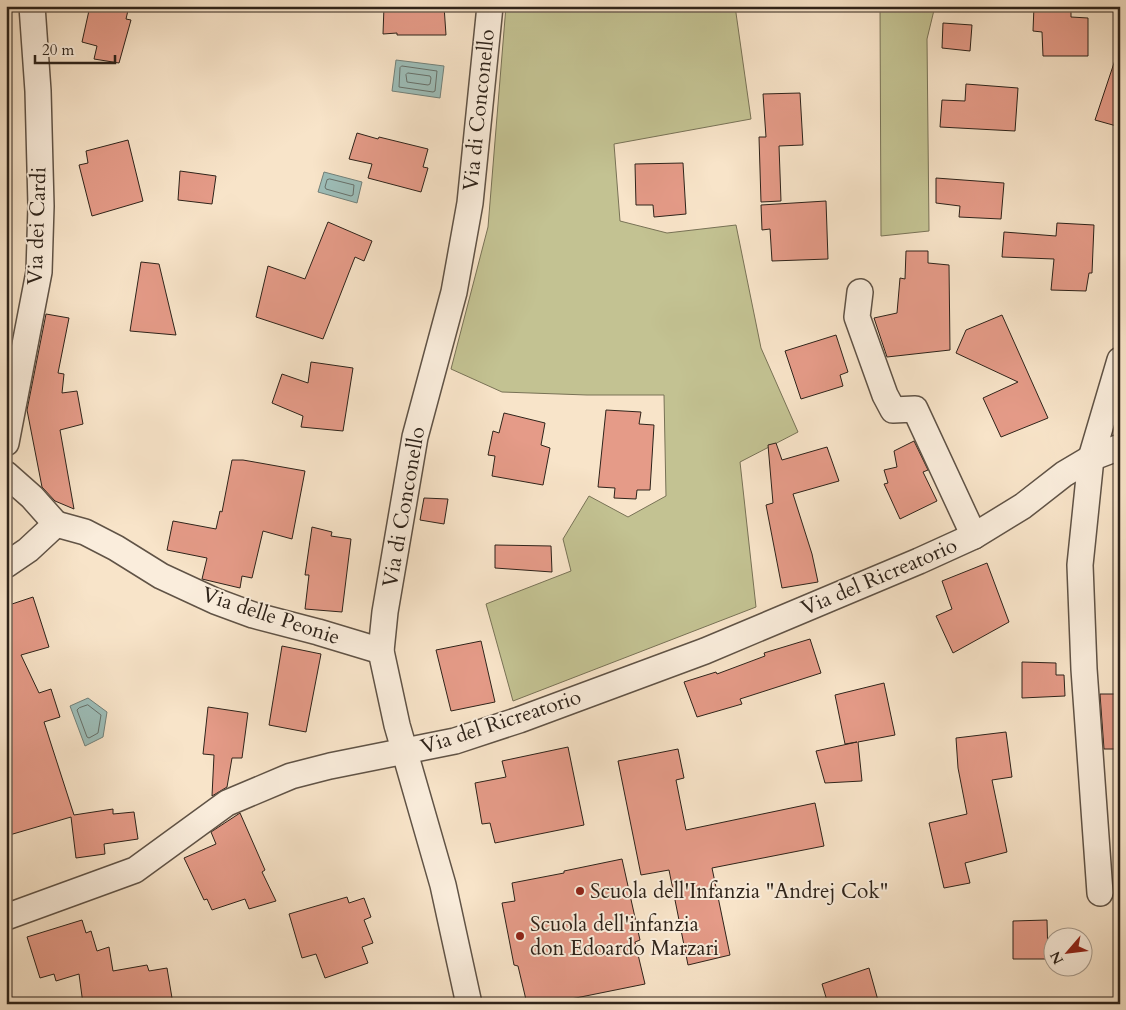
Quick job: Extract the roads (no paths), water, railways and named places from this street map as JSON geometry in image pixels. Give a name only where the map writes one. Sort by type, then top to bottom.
[{"type":"street","name":"Via dei Cardi","points":[[6,443],[39,272],[41,206],[38,91],[32,6]]},
{"type":"street","name":"Via di Conconello","points":[[470,1004],[443,885],[404,752],[381,651],[385,612],[415,437],[454,292],[470,203],[490,6]]},
{"type":"street","name":"Via del Ricreatorio","points":[[860,292],[857,317],[885,395],[893,410],[916,409],[974,536]]},
{"type":"street","points":[[1100,893],[1084,669],[1080,565],[1091,458],[1120,360]]},
{"type":"street","name":"Via del Ricreatorio","points":[[6,917],[135,870],[227,803],[292,776],[330,766],[455,741],[510,723],[705,651],[920,561],[974,536],[1023,506],[1064,474],[1091,458],[1120,447]]},
{"type":"street","points":[[6,474],[32,497],[56,524],[28,550],[6,565]]},
{"type":"street","name":"Via delle Peonie","points":[[56,524],[85,532],[116,548],[161,576],[215,601],[253,615],[381,651]]},
{"type":"water","points":[[396,60],[444,66],[440,98],[392,91]]},
{"type":"water","points":[[324,172],[362,182],[357,203],[318,192]]},
{"type":"water","points":[[88,698],[107,712],[103,737],[85,746],[70,706]]},
{"type":"place","name":"Scuola dell'Infanzia \"Andrej Cok\"","points":[[580,891]]},
{"type":"place","name":"Scuola dell'infanzia don Edoardo Marzari","points":[[520,936]]}]
